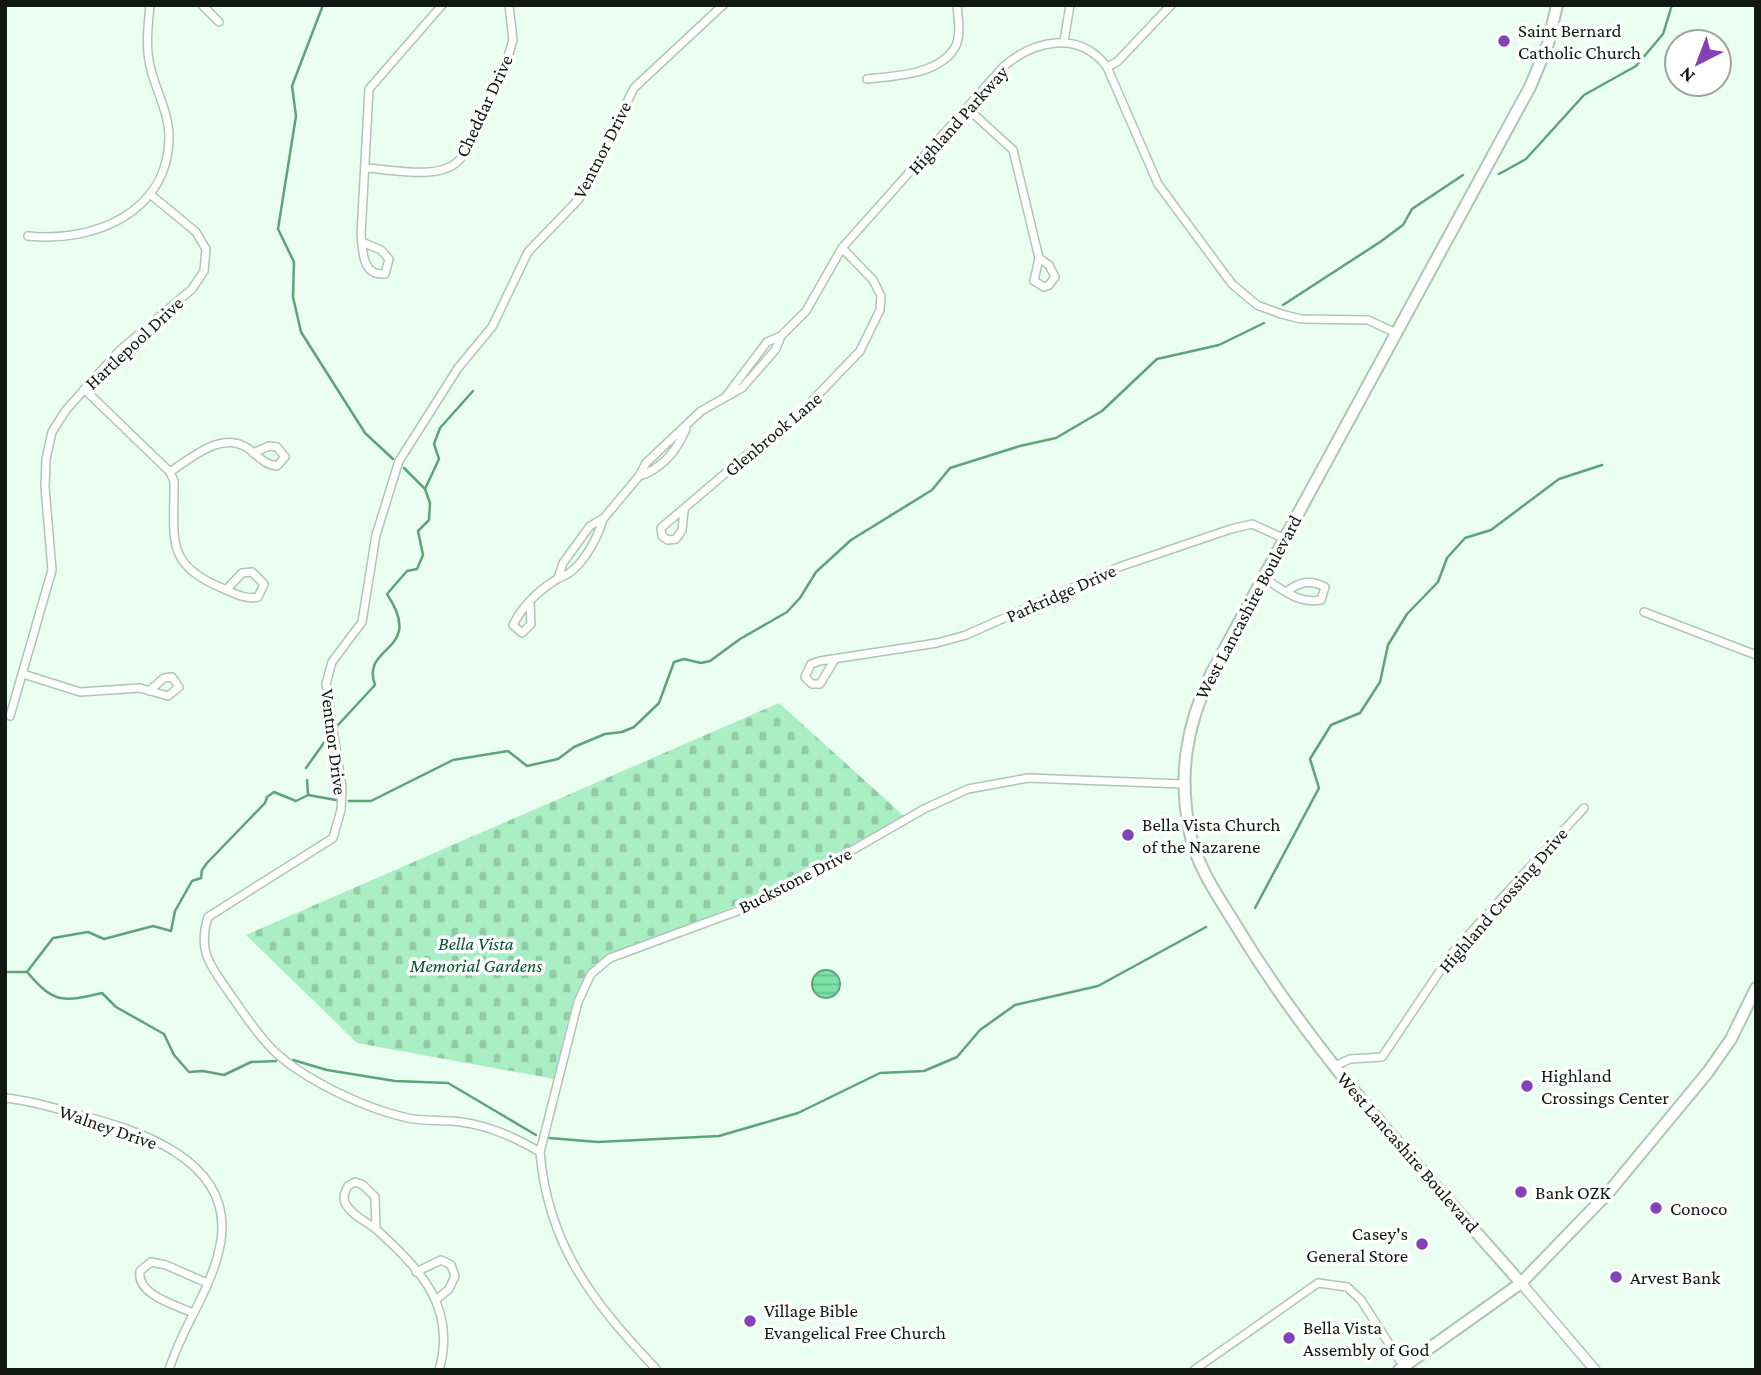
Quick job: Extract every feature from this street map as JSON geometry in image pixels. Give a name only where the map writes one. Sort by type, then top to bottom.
[{"type":"main road","name":"West Lancashire Boulevard","points":[[1521,1283],[1364,1105],[1254,955],[1198,862],[1190,835],[1182,784],[1187,735],[1198,701],[1283,538],[1530,87],[1548,44],[1557,5]]},
{"type":"main road","points":[[1402,1368],[1521,1283],[1608,1193],[1708,1072],[1731,1039],[1756,988]]},
{"type":"street","points":[[28,236],[49,238],[115,225],[132,213],[150,194],[165,163],[169,139],[167,119],[150,69],[147,43],[150,5]]},
{"type":"street","points":[[202,5],[219,22]]},
{"type":"street","points":[[362,242],[381,250],[389,258],[385,274],[373,273],[368,269],[362,242],[369,89],[442,5]]},
{"type":"street","name":"Cheddar Drive","points":[[365,168],[440,172],[453,169],[461,158],[507,60],[513,40],[509,5]]},
{"type":"street","name":"Ventnor Drive","points":[[540,1152],[510,1135],[483,1126],[459,1121],[410,1119],[385,1112],[291,1066],[270,1047],[217,975],[204,955],[203,932],[208,917],[333,838],[341,810],[342,787],[326,684],[332,662],[362,622],[376,536],[399,461],[458,368],[492,327],[528,252],[579,199],[634,88],[723,5]]},
{"type":"street","points":[[867,79],[916,72],[945,58],[954,49],[957,39],[957,5]]},
{"type":"street","points":[[1070,5],[1064,41],[1082,46],[1107,66],[1158,184],[1232,284],[1257,304],[1281,314],[1301,319],[1368,320],[1396,333]]},
{"type":"street","points":[[1107,66],[1117,62],[1171,5]]},
{"type":"street","name":"Highland Parkway","points":[[558,578],[563,564],[590,526],[604,518],[639,476],[646,463],[671,437],[686,428],[701,411],[742,388],[776,349],[781,336],[806,311],[842,248],[1013,58],[1035,47],[1064,41]]},
{"type":"street","points":[[968,108],[1013,150],[1039,258]]},
{"type":"street","name":"Hartlepool Drive","points":[[10,716],[52,570],[46,458],[52,432],[83,390],[119,351],[192,289],[204,271],[206,249],[196,232],[150,194]]},
{"type":"street","name":"Glenbrook Lane","points":[[684,511],[748,454],[787,427],[860,351],[880,310],[881,296],[873,280],[842,248]]},
{"type":"street","points":[[83,390],[170,472],[174,481],[175,547],[182,564],[195,576],[226,590],[249,599],[258,597],[264,584],[252,572],[243,573],[226,590]]},
{"type":"street","points":[[170,472],[207,447],[220,443],[240,443],[253,453]]},
{"type":"street","name":"Highland Parkway","points":[[530,602],[558,578],[573,570],[600,531],[604,518]]},
{"type":"street","name":"Parkridge Drive","points":[[835,659],[937,643],[966,635],[1119,567],[1231,529],[1252,524],[1283,538]]},
{"type":"street","points":[[1263,577],[1286,592],[1308,602],[1321,600],[1325,587],[1315,582],[1295,585],[1286,592]]},
{"type":"street","points":[[1644,612],[1756,654]]},
{"type":"street","points":[[23,674],[80,692],[140,688],[149,691]]},
{"type":"street","name":"Buckstone Drive","points":[[540,1152],[578,1002],[591,974],[610,958],[762,902],[924,809],[968,789],[1028,778],[1182,784]]},
{"type":"street","name":"Highland Crossing Drive","points":[[1335,1066],[1350,1059],[1382,1057],[1452,953],[1584,808]]},
{"type":"street","name":"Walney Drive","points":[[5,1098],[97,1119],[135,1132],[190,1162],[205,1177],[213,1192],[220,1219],[221,1238],[207,1283],[169,1370]]},
{"type":"street","points":[[540,1152],[547,1203],[566,1254],[600,1308],[657,1370]]},
{"type":"street","points":[[376,1229],[375,1197],[363,1185],[355,1182],[348,1186],[344,1199],[346,1206],[376,1229],[437,1299],[445,1324],[446,1345],[439,1370]]},
{"type":"street","points":[[416,1272],[441,1260],[451,1265],[455,1276],[449,1289],[437,1299]]},
{"type":"street","points":[[193,1313],[150,1293],[142,1283],[140,1271],[151,1262],[207,1283]]},
{"type":"street","points":[[1194,1370],[1318,1283],[1347,1287],[1361,1300],[1402,1368]]},
{"type":"street","points":[[1521,1283],[1595,1370]]},
{"type":"green space","name":"Bella Vista Memorial Gardens","points":[[779,703],[904,816],[787,885],[605,958],[593,969],[576,997],[554,1079],[357,1043],[246,935]]},
{"type":"shaded area","points":[[826,970],[836,974],[840,984],[836,994],[826,998],[816,994],[812,984],[816,974]]},
{"type":"waterway","points":[[323,5],[292,86],[296,116],[278,229],[294,262],[293,297],[301,332],[365,433],[393,459]]},
{"type":"waterway","points":[[1499,174],[1526,159],[1584,95],[1636,66],[1663,34],[1672,5]]},
{"type":"waterway","points":[[1283,305],[1380,242],[1403,225],[1412,209],[1463,175]]},
{"type":"waterway","points":[[349,801],[371,801],[453,760],[508,751],[527,766],[558,759],[574,747],[605,734],[634,727],[659,703],[674,662],[684,659],[701,663],[710,661],[740,639],[787,612],[800,598],[816,572],[851,540],[932,490],[950,468],[1020,446],[1056,438],[1102,411],[1157,359],[1219,345],[1264,323]]},
{"type":"waterway","points":[[338,725],[375,685],[373,672],[376,662],[396,638],[399,627],[397,613],[387,594],[407,571],[417,569],[423,555],[418,531],[429,520],[430,503],[425,489],[439,459],[434,444],[440,428],[473,391]]},
{"type":"waterway","points":[[1255,908],[1319,788],[1310,759],[1331,725],[1360,713],[1380,682],[1388,645],[1407,614],[1438,582],[1447,558],[1465,538],[1491,530],[1559,479],[1602,465]]},
{"type":"waterway","points":[[404,468],[424,488]]},
{"type":"waterway","points":[[306,768],[328,737]]},
{"type":"waterway","points":[[307,780],[308,794]]},
{"type":"waterway","points":[[5,972],[27,972],[53,938],[88,932],[104,939],[153,926],[171,931],[175,911],[192,881],[201,878],[207,863],[265,803],[267,797],[274,792],[296,801],[308,795],[336,800]]},
{"type":"waterway","points":[[549,1138],[598,1142],[719,1136],[798,1113],[880,1073],[924,1071],[957,1057],[980,1030],[1015,1005],[1098,986],[1206,927]]},
{"type":"waterway","points":[[28,973],[45,990],[60,998],[78,998],[102,993],[116,1007],[164,1034],[174,1055],[189,1072],[203,1071],[224,1075],[251,1062],[276,1061]]},
{"type":"waterway","points":[[293,1060],[327,1070],[395,1081],[448,1083],[536,1135]]},
{"type":"place","name":"Saint Bernard Catholic Church","points":[[1504,41]]},
{"type":"place","name":"Bella Vista Church of the Nazarene","points":[[1128,835]]},
{"type":"place","name":"Highland Crossings Center","points":[[1527,1086]]},
{"type":"place","name":"Bank OZK","points":[[1521,1192]]},
{"type":"place","name":"Conoco","points":[[1656,1208]]},
{"type":"place","name":"Casey's General Store","points":[[1422,1244]]},
{"type":"place","name":"Arvest Bank","points":[[1616,1277]]},
{"type":"place","name":"Village Bible Evangelical Free Church","points":[[750,1321]]},
{"type":"place","name":"Bella Vista Assembly of God","points":[[1289,1338]]}]
